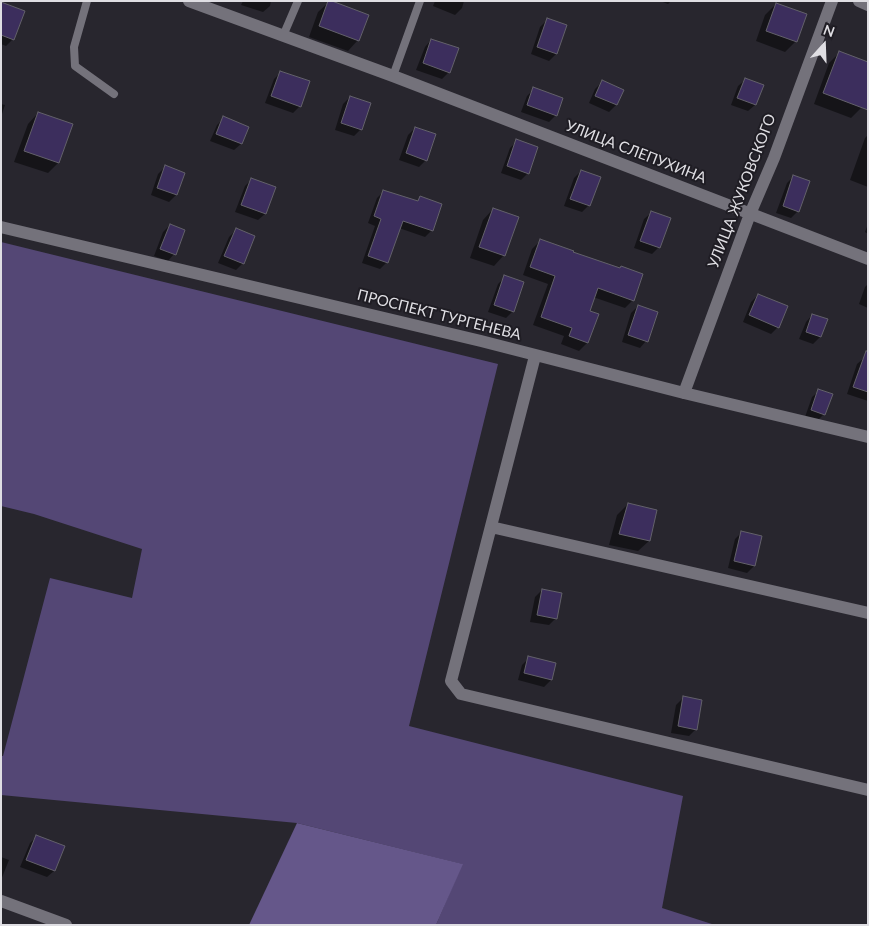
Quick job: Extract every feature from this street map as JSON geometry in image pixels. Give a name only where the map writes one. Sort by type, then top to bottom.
[{"type":"street","name":"УЛИЦА СЛЕПУХИНА","points":[[189,1],[393,76],[868,259]]},
{"type":"street","name":"УЛИЦА ЖУКОВСКОГО","points":[[684,393],[832,1]]},
{"type":"street","points":[[858,1],[868,5]]},
{"type":"street","name":"ПРОСПЕКТ ТУРГЕНЕВА","points":[[1,227],[230,280],[868,437]]},
{"type":"street","points":[[535,356],[451,681],[461,694],[868,790]]},
{"type":"street","points":[[491,527],[868,613]]},
{"type":"street","points":[[1,901],[66,925]]},
{"type":"lane","points":[[87,1],[74,47],[75,66],[114,94]]},
{"type":"lane","points":[[283,36],[298,1]]},
{"type":"lane","points":[[393,76],[420,1]]},
{"type":"shaded area","points":[[1,242],[498,364],[409,726],[683,796],[662,908],[715,925],[436,925],[462,864],[297,823],[1,795],[1,756],[3,756],[50,578],[132,598],[142,549],[34,514],[1,506]]},
{"type":"shaded area","points":[[297,823],[463,864],[436,925],[249,925]]},
{"type":"building","points":[[328,1],[369,15],[359,41],[319,26]]},
{"type":"building","points":[[1,2],[25,11],[14,40],[1,35]]},
{"type":"building","points":[[776,3],[807,14],[797,42],[766,31]]},
{"type":"building","points":[[547,18],[567,25],[557,54],[537,47]]},
{"type":"building","points":[[431,39],[459,48],[450,73],[423,63]]},
{"type":"building","points":[[839,51],[868,62],[868,110],[823,93]]},
{"type":"building","points":[[280,71],[310,81],[301,107],[271,96]]},
{"type":"building","points":[[745,78],[764,85],[756,105],[737,98]]},
{"type":"building","points":[[602,80],[624,90],[617,105],[595,96]]},
{"type":"building","points":[[533,87],[563,98],[557,116],[527,105]]},
{"type":"building","points":[[350,96],[371,103],[362,130],[341,123]]},
{"type":"building","points":[[38,112],[73,124],[59,163],[24,151]]},
{"type":"building","points":[[223,116],[249,127],[242,144],[216,134]]},
{"type":"building","points":[[415,127],[436,134],[427,161],[406,153]]},
{"type":"building","points":[[516,139],[538,147],[529,174],[507,166]]},
{"type":"building","points":[[165,165],[185,173],[177,195],[157,188]]},
{"type":"building","points":[[581,170],[601,177],[590,206],[570,199]]},
{"type":"building","points":[[793,175],[810,181],[799,212],[783,206]]},
{"type":"building","points":[[251,178],[276,187],[266,214],[241,205]]},
{"type":"building","points":[[383,190],[418,201],[420,196],[442,204],[433,231],[403,221],[388,263],[368,256],[381,219],[374,216]]},
{"type":"building","points":[[493,208],[519,217],[505,256],[479,247]]},
{"type":"building","points":[[651,211],[671,218],[660,248],[640,241]]},
{"type":"building","points":[[170,224],[185,230],[176,255],[160,249]]},
{"type":"building","points":[[236,228],[255,236],[244,264],[224,256]]},
{"type":"building","points":[[540,239],[620,268],[621,266],[643,274],[634,301],[598,288],[590,311],[599,314],[588,343],[569,336],[572,328],[541,317],[555,276],[530,267]]},
{"type":"building","points":[[504,275],[524,282],[514,312],[494,305]]},
{"type":"building","points":[[758,294],[788,306],[779,328],[749,315]]},
{"type":"building","points":[[638,305],[658,312],[648,342],[628,335]]},
{"type":"building","points":[[812,314],[828,319],[821,337],[806,332]]},
{"type":"building","points":[[866,351],[868,351],[868,392],[853,387]]},
{"type":"building","points":[[818,389],[833,394],[825,415],[811,410]]},
{"type":"building","points":[[628,503],[657,510],[650,541],[619,534]]},
{"type":"building","points":[[741,531],[762,536],[755,566],[734,561]]},
{"type":"building","points":[[542,589],[562,593],[557,619],[537,615]]},
{"type":"building","points":[[528,656],[556,663],[552,680],[524,673]]},
{"type":"building","points":[[683,696],[702,700],[697,730],[678,726]]},
{"type":"building","points":[[36,835],[65,846],[55,871],[26,860]]}]
